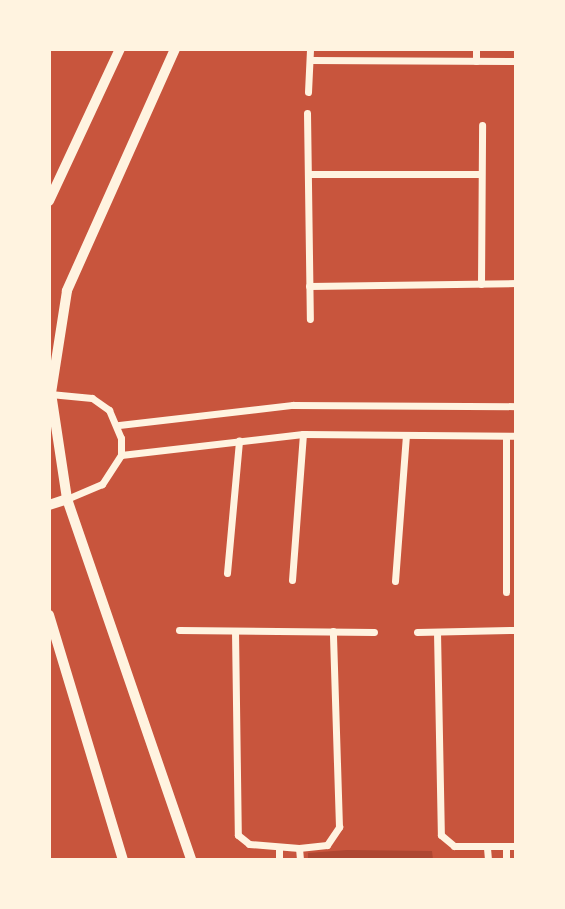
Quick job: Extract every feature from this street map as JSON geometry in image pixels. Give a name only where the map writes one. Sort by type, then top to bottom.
[{"type":"street","points":[[49,201],[120,49]]},
{"type":"street","points":[[175,49],[67,291],[50,394],[67,499],[191,860]]},
{"type":"street","points":[[308,92],[310,49]]},
{"type":"street","points":[[476,49],[476,61]]},
{"type":"street","points":[[310,60],[516,61]]},
{"type":"street","points":[[307,113],[310,319]]},
{"type":"street","points":[[481,284],[482,125]]},
{"type":"street","points":[[308,174],[481,174]]},
{"type":"street","points":[[309,286],[516,283]]},
{"type":"street","points":[[49,505],[102,484],[121,455],[118,425],[92,398],[50,394]]},
{"type":"street","points":[[118,425],[293,405],[516,406]]},
{"type":"street","points":[[121,455],[303,434],[516,436]]},
{"type":"street","points":[[292,580],[303,434]]},
{"type":"street","points":[[395,582],[406,435]]},
{"type":"street","points":[[506,436],[506,592]]},
{"type":"street","points":[[227,573],[239,441]]},
{"type":"street","points":[[49,615],[123,860]]},
{"type":"street","points":[[179,630],[374,632]]},
{"type":"street","points":[[417,632],[516,630]]},
{"type":"street","points":[[235,631],[238,835],[249,844],[279,848],[327,845],[339,827],[333,631]]},
{"type":"street","points":[[437,632],[441,835],[454,846],[516,846]]},
{"type":"street","points":[[279,848],[279,860]]},
{"type":"street","points":[[299,848],[300,860]]},
{"type":"street","points":[[487,848],[488,860]]},
{"type":"street","points":[[506,848],[506,860]]},
{"type":"shaded area","points":[[347,850],[432,851],[433,860],[308,860],[308,853]]}]
